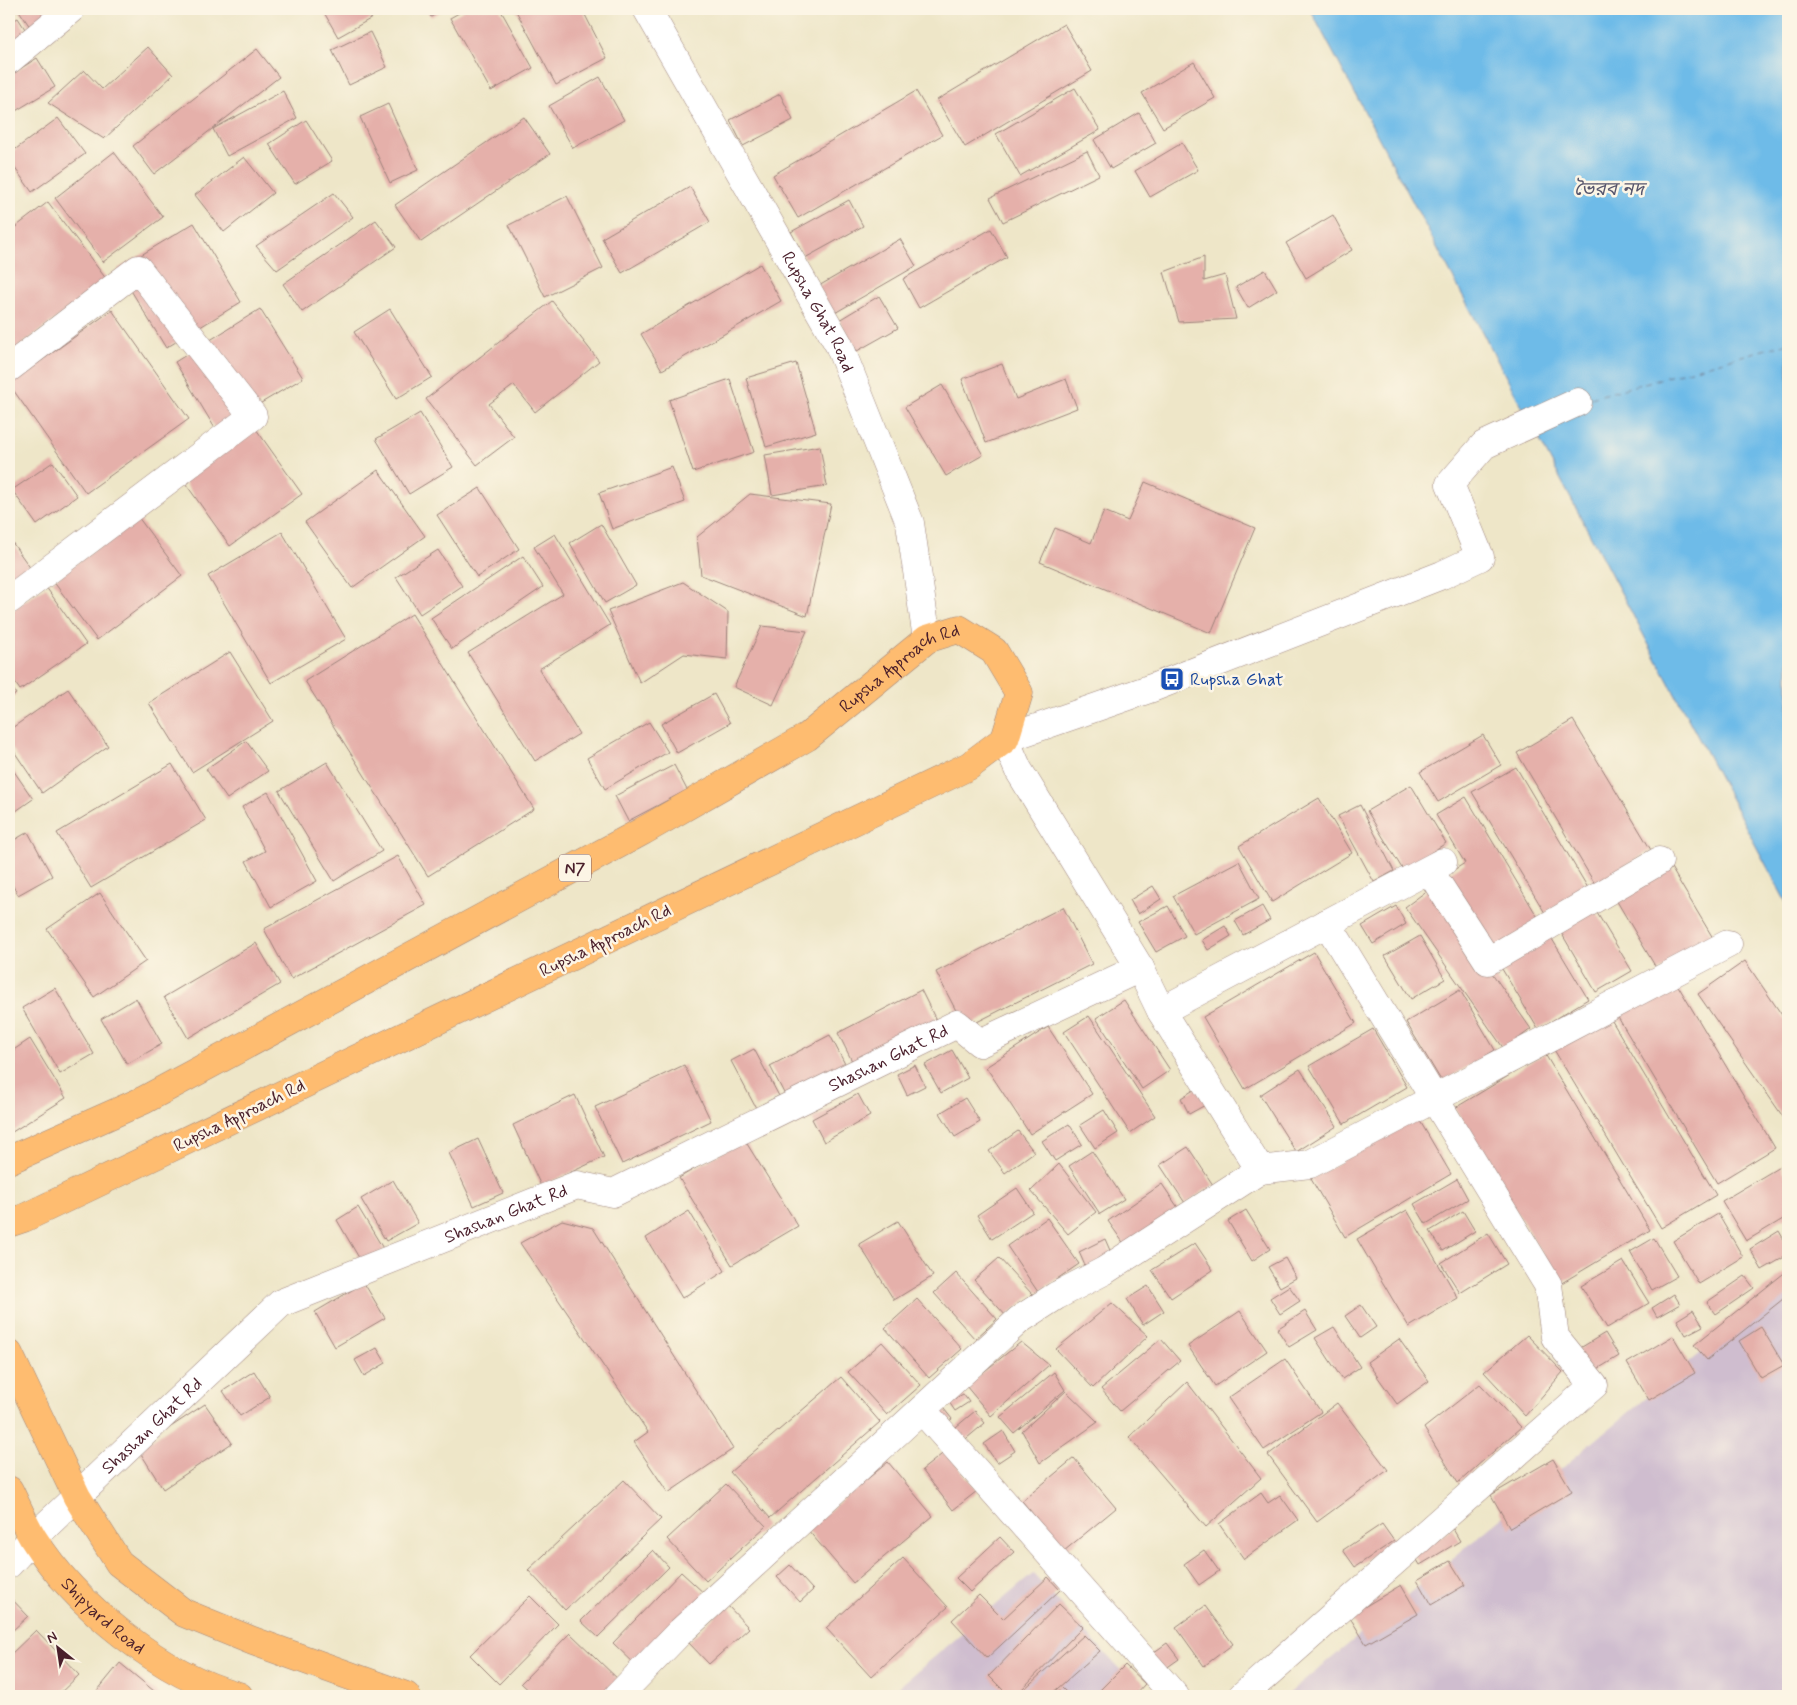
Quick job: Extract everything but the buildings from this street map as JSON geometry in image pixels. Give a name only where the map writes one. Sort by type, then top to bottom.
[{"type":"main road","name":"Rupsha Approach Rd","points":[[9,1160],[144,1100],[651,826],[807,737],[927,639],[959,629],[994,651],[1019,693],[1005,740],[960,770],[24,1218],[9,1223]]},
{"type":"main road","points":[[9,1354],[77,1497],[119,1562],[184,1613],[253,1641],[406,1696]]},
{"type":"main road","name":"Shipyard Road","points":[[9,1490],[33,1538],[71,1589],[139,1648],[215,1690],[239,1696]]},
{"type":"street","points":[[9,60],[71,9]]},
{"type":"street","name":"Rupsha Ghat Road","points":[[648,9],[839,345],[910,523],[927,639]]},
{"type":"street","points":[[9,368],[138,269],[253,416],[9,600]]},
{"type":"street","points":[[1260,1170],[1161,1011],[1140,968],[1018,769],[1005,740],[1161,685],[1442,575],[1480,557],[1450,484],[1484,445],[1578,402]]},
{"type":"street","points":[[1161,1011],[1436,866],[1488,962],[1660,861]]},
{"type":"street","points":[[1242,1696],[1594,1385],[1555,1337],[1548,1285],[1326,923]]},
{"type":"street","points":[[618,1696],[678,1634],[1019,1320],[1056,1296],[1104,1271],[1260,1170],[1310,1164],[1728,944]]},
{"type":"street","name":"Shashan Ghat Rd","points":[[9,1564],[33,1538],[281,1303],[577,1185],[613,1194],[957,1024],[980,1043],[1140,968]]},
{"type":"street","points":[[922,1410],[1175,1696]]},
{"type":"shaded area","points":[[1788,1281],[1788,1696],[1286,1696]]},
{"type":"shaded area","points":[[1033,1574],[1144,1696],[888,1696]]},
{"type":"water","name":"ভৈরব নদ","points":[[1310,9],[1788,9],[1788,906]]},
{"type":"ferry route","points":[[1591,398],[1788,343]]},
{"type":"place","name":"Rupsha Ghat","points":[[1172,679]]}]
